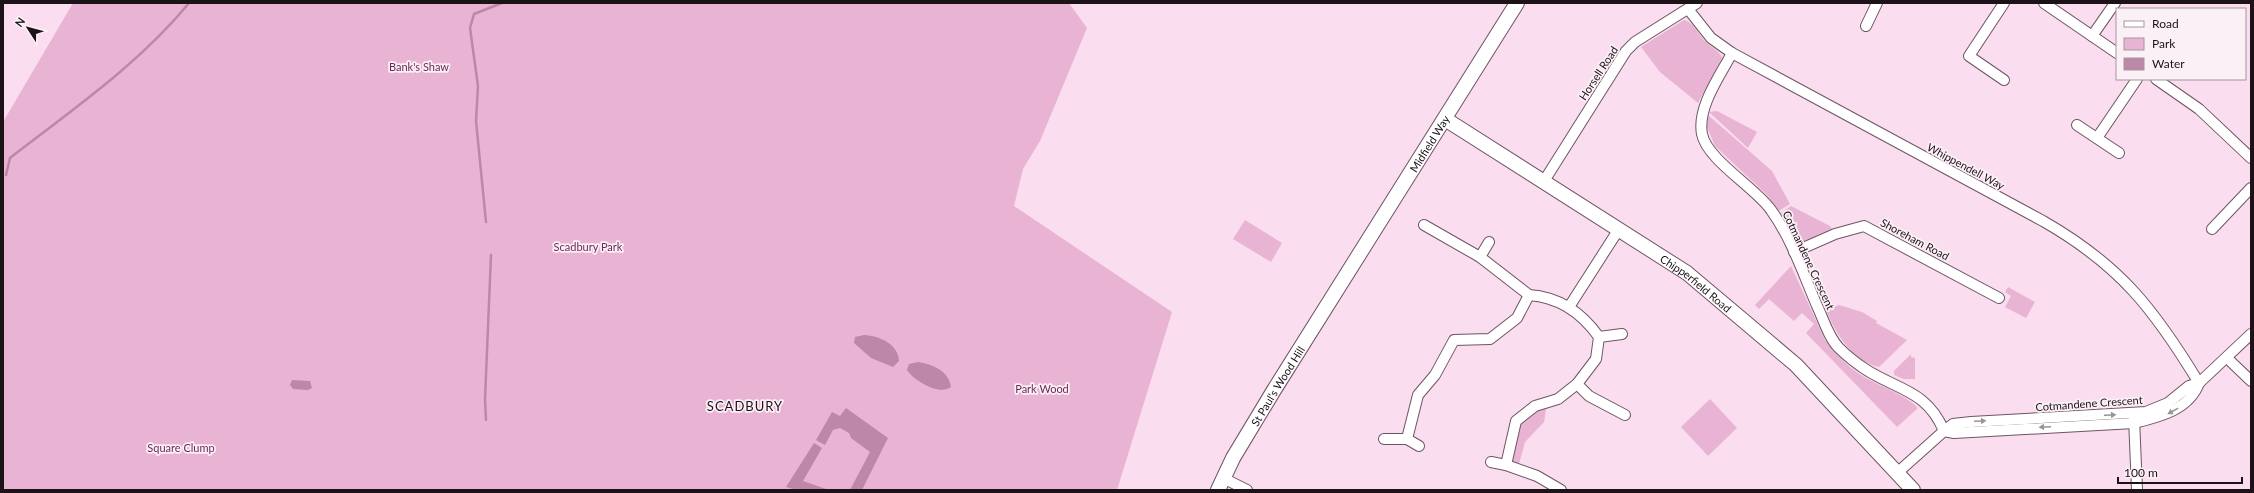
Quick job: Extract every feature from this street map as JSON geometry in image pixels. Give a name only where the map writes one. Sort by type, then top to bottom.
[{"type":"street","name":"Midfield Way","points":[[1340,284],[1517,3]]},
{"type":"street","points":[[1866,26],[1877,3]]},
{"type":"street","points":[[2004,3],[1969,56],[2004,80]]},
{"type":"street","points":[[2044,3],[2116,52]]},
{"type":"street","points":[[2092,36],[2115,3]]},
{"type":"street","name":"Whippendell Way","points":[[1692,6],[1711,38],[1732,53],[2043,221],[2080,244],[2113,270],[2141,298],[2168,332],[2199,383]]},
{"type":"street","name":"Horsell Road","points":[[1544,181],[1626,51],[1640,39],[1692,6]]},
{"type":"street","name":"Cotmandene Crescent","points":[[1732,53],[1704,110],[1702,136],[1712,152],[1771,208],[1794,252],[1828,331],[1838,346],[1865,369],[1918,397],[1939,419],[1944,431],[1954,433],[2160,417],[2173,411],[2196,393],[2199,383],[2251,334]]},
{"type":"street","points":[[2097,138],[2136,80]]},
{"type":"street","points":[[2157,80],[2199,109],[2251,158]]},
{"type":"street","name":"Chipperfield Road","points":[[1445,119],[1687,273],[1796,365],[1913,490]]},
{"type":"street","points":[[2077,125],[2119,153]]},
{"type":"street","points":[[2212,229],[2251,188]]},
{"type":"street","points":[[1424,225],[1480,257],[1530,295],[1545,296],[1569,307],[1588,322],[1599,337],[1596,359],[1577,384],[1558,399],[1535,406],[1516,421],[1506,465]]},
{"type":"street","name":"Shoreham Road","points":[[1794,252],[1835,234],[1864,226],[1999,298]]},
{"type":"street","points":[[1569,307],[1619,229]]},
{"type":"street","points":[[1480,257],[1489,242]]},
{"type":"street","name":"St Paul's Wood Hill","points":[[1220,484],[1237,451],[1340,284]]},
{"type":"street","points":[[1407,439],[1418,395],[1436,375],[1454,340],[1490,339],[1517,318],[1530,295]]},
{"type":"street","points":[[1599,337],[1622,334]]},
{"type":"street","points":[[2227,358],[2251,380]]},
{"type":"street","points":[[1577,384],[1589,396],[1625,415]]},
{"type":"street","points":[[2134,419],[2137,490]]},
{"type":"street","points":[[1897,473],[1944,431]]},
{"type":"street","points":[[1384,439],[1407,439],[1420,446]]},
{"type":"street","points":[[1491,462],[1506,465],[1537,476],[1561,490]]},
{"type":"street","points":[[1220,484],[1247,490]]},
{"type":"green space","name":"Scadbury Park","points":[[73,3],[1069,3],[1087,28],[1040,141],[1023,169],[1014,206],[1172,312],[1117,490],[3,490],[3,122]]},
{"type":"green space","points":[[1684,20],[1688,21],[1694,26],[1703,39],[1717,51],[1722,58],[1698,103],[1660,72],[1641,47]]},
{"type":"green space","points":[[1717,111],[1757,132],[1748,148],[1709,112]]},
{"type":"green space","points":[[1708,115],[1772,171],[1790,204],[1779,211],[1766,194],[1715,146],[1707,127]]},
{"type":"green space","points":[[1791,206],[1830,226],[1832,229],[1797,244],[1781,213]]},
{"type":"green space","points":[[1245,220],[1282,243],[1271,262],[1233,239]]},
{"type":"green space","points":[[1791,266],[1825,340],[1834,351],[1849,366],[1860,374],[1900,395],[1918,408],[1897,427],[1806,333],[1814,324],[1802,313],[1794,321],[1769,299],[1759,309],[1755,305]]},
{"type":"green space","points":[[2008,287],[2035,302],[2026,318],[2005,307],[2011,296],[2005,292]]},
{"type":"green space","points":[[1839,305],[1862,312],[1877,321],[1876,323],[1907,340],[1879,367],[1869,364],[1853,353],[1840,337],[1835,328],[1826,310]]},
{"type":"green space","points":[[1911,354],[1911,357],[1915,358],[1915,379],[1904,379],[1894,375],[1894,371]]},
{"type":"green space","points":[[1710,399],[1737,428],[1708,456],[1681,427]]},
{"type":"green space","points":[[1547,404],[1544,422],[1525,442],[1519,464],[1513,462],[1511,457],[1521,425],[1530,414]]},
{"type":"water","points":[[864,335],[876,337],[887,342],[895,350],[899,361],[893,367],[871,358],[854,343],[855,337]]},
{"type":"water","points":[[918,362],[929,364],[939,369],[950,381],[951,387],[940,390],[921,383],[915,379],[907,370],[909,364]]},
{"type":"water","points":[[292,380],[310,381],[312,388],[308,390],[293,389],[290,385]]},
{"type":"water","points":[[846,408],[888,438],[862,490],[850,490],[870,452],[851,438],[849,433],[840,428],[833,430],[825,445],[816,440],[832,412],[840,416]]},
{"type":"water","points":[[814,443],[822,448],[803,481],[829,490],[797,490],[786,487]]},
{"type":"waterway","points":[[6,175],[10,158],[81,104],[127,66],[149,46],[189,3]]},
{"type":"waterway","points":[[486,222],[476,121],[478,86],[470,28],[474,14],[502,3]]},
{"type":"waterway","points":[[486,420],[485,399],[491,255]]},
{"type":"district","name":"SCADBURY","points":[[745,406]]},
{"type":"park label","name":"Bank's Shaw","points":[[419,66]]},
{"type":"park label","name":"Park Wood","points":[[1042,388]]},
{"type":"park label","name":"Square Clump","points":[[181,447]]}]
